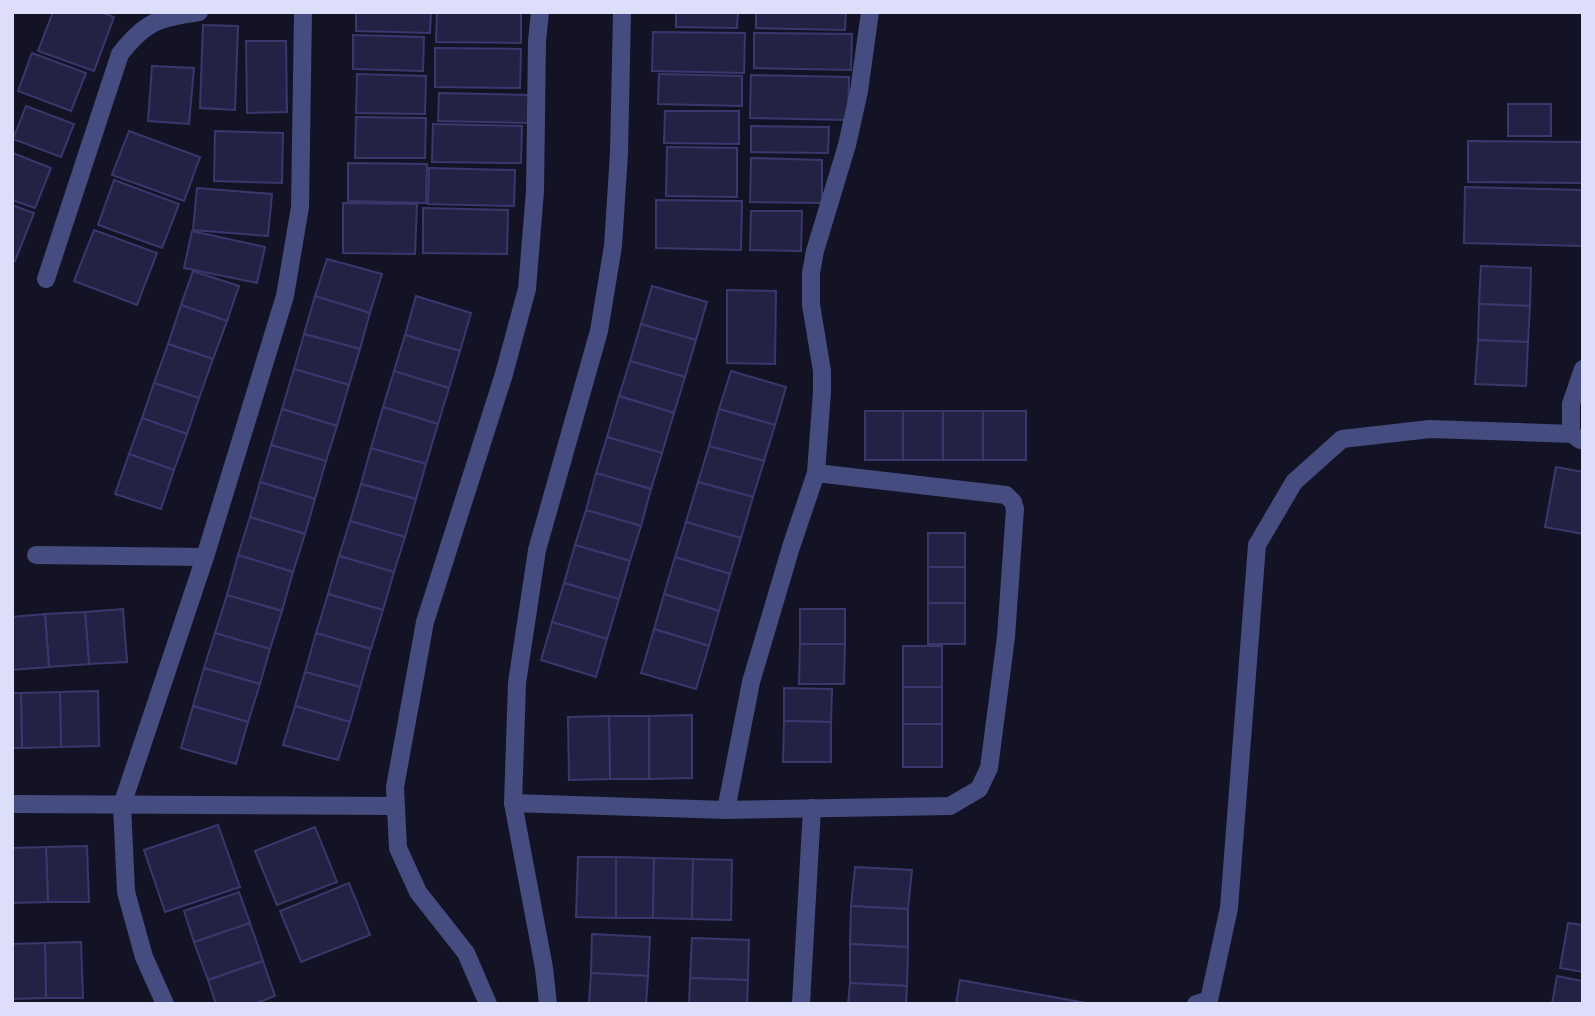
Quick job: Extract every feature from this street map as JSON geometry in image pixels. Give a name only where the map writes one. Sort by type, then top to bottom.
[{"type":"street","points":[[46,279],[120,54],[137,33],[155,22],[163,18],[199,12]]},
{"type":"street","points":[[165,1004],[144,957],[126,892],[122,805],[205,557],[285,296],[300,207],[303,12]]},
{"type":"street","points":[[488,1004],[466,953],[418,892],[398,848],[395,788],[425,622],[504,374],[527,289],[535,191],[537,41],[540,12]]},
{"type":"street","points":[[548,1004],[544,968],[513,803],[517,683],[537,550],[599,331],[613,246],[619,153],[622,12]]},
{"type":"street","points":[[726,810],[751,682],[816,473],[822,371],[811,305],[811,273],[815,251],[848,145],[870,12]]},
{"type":"street","points":[[1196,1004],[1209,1000],[1229,908],[1257,545],[1294,482],[1342,439],[1430,429],[1576,436],[1571,404],[1583,369]]},
{"type":"street","points":[[513,803],[726,810],[950,806],[979,789],[989,768],[1006,637],[1015,509],[1013,502],[1006,495],[816,473]]},
{"type":"street","points":[[36,555],[205,557]]},
{"type":"street","points":[[12,804],[396,806]]},
{"type":"street","points":[[801,1004],[812,808]]},
{"type":"building","points":[[53,12],[101,12],[114,17],[94,71],[38,51]]},
{"type":"building","points":[[356,12],[431,12],[430,33],[356,31]]},
{"type":"building","points":[[437,12],[521,12],[521,43],[436,42]]},
{"type":"building","points":[[676,12],[738,12],[737,28],[676,27]]},
{"type":"building","points":[[756,12],[846,12],[845,30],[756,28]]},
{"type":"building","points":[[203,25],[238,26],[235,110],[200,108]]},
{"type":"building","points":[[653,32],[745,33],[744,73],[652,71]]},
{"type":"building","points":[[754,33],[852,34],[851,70],[754,68]]},
{"type":"building","points":[[353,35],[424,37],[423,71],[353,69]]},
{"type":"building","points":[[246,41],[286,41],[287,112],[247,113]]},
{"type":"building","points":[[435,48],[521,49],[520,88],[435,87]]},
{"type":"building","points":[[32,53],[86,73],[71,111],[18,91]]},
{"type":"building","points":[[152,66],[194,68],[189,124],[148,121]]},
{"type":"building","points":[[357,74],[426,76],[425,114],[356,113]]},
{"type":"building","points":[[659,74],[742,76],[742,106],[658,104]]},
{"type":"building","points":[[751,75],[849,77],[848,120],[750,118]]},
{"type":"building","points":[[439,93],[531,95],[530,123],[438,121]]},
{"type":"building","points":[[1508,104],[1551,104],[1551,136],[1508,136]]},
{"type":"building","points":[[26,106],[74,124],[61,157],[13,139]]},
{"type":"building","points":[[665,111],[739,111],[739,144],[664,143]]},
{"type":"building","points":[[356,117],[426,118],[425,158],[355,158]]},
{"type":"building","points":[[433,124],[522,126],[521,163],[432,162]]},
{"type":"building","points":[[751,126],[829,127],[828,153],[751,152]]},
{"type":"building","points":[[129,131],[200,157],[184,201],[112,175]]},
{"type":"building","points":[[215,131],[283,133],[282,183],[214,181]]},
{"type":"building","points":[[1468,141],[1583,142],[1583,183],[1468,182]]},
{"type":"building","points":[[667,147],[737,148],[737,197],[666,196]]},
{"type":"building","points":[[13,153],[51,168],[35,208],[12,200]]},
{"type":"building","points":[[751,158],[822,160],[822,203],[750,202]]},
{"type":"building","points":[[348,163],[427,164],[426,203],[348,201]]},
{"type":"building","points":[[429,168],[515,170],[514,206],[428,204]]},
{"type":"building","points":[[114,180],[179,204],[162,248],[98,225]]},
{"type":"building","points":[[1465,187],[1583,190],[1583,246],[1464,243]]},
{"type":"building","points":[[197,188],[272,194],[268,236],[193,230]]},
{"type":"building","points":[[656,200],[742,201],[741,250],[656,248]]},
{"type":"building","points":[[343,203],[417,204],[415,254],[343,253]]},
{"type":"building","points":[[12,205],[34,213],[15,261],[12,260]]},
{"type":"building","points":[[423,208],[508,210],[507,254],[423,253]]},
{"type":"building","points":[[751,211],[802,211],[801,251],[750,250]]},
{"type":"building","points":[[94,230],[157,253],[137,305],[74,281]]},
{"type":"building","points":[[192,231],[265,247],[257,283],[184,268]]},
{"type":"building","points":[[327,259],[382,274],[370,313],[315,296]]},
{"type":"building","points":[[1481,266],[1531,268],[1530,306],[1479,304]]},
{"type":"building","points":[[193,271],[239,286],[227,321],[181,305]]},
{"type":"building","points":[[652,286],[707,302],[696,340],[641,324]]},
{"type":"building","points":[[727,290],[776,291],[775,364],[727,363]]},
{"type":"building","points":[[315,296],[370,313],[360,349],[304,334]]},
{"type":"building","points":[[416,296],[471,313],[460,351],[405,335]]},
{"type":"building","points":[[1479,304],[1530,306],[1528,342],[1478,340]]},
{"type":"building","points":[[181,305],[227,321],[213,359],[168,344]]},
{"type":"building","points":[[641,324],[696,340],[685,377],[630,361]]},
{"type":"building","points":[[304,334],[360,349],[349,385],[294,369]]},
{"type":"building","points":[[405,335],[460,351],[449,388],[394,371]]},
{"type":"building","points":[[1478,340],[1528,342],[1526,386],[1475,384]]},
{"type":"building","points":[[168,344],[213,359],[199,398],[154,383]]},
{"type":"building","points":[[630,361],[685,377],[674,413],[619,396]]},
{"type":"building","points":[[294,369],[349,385],[337,426],[282,409]]},
{"type":"building","points":[[394,371],[449,388],[438,424],[383,407]]},
{"type":"building","points":[[731,371],[786,387],[775,425],[719,409]]},
{"type":"building","points":[[154,383],[199,398],[187,434],[142,418]]},
{"type":"building","points":[[619,396],[674,413],[662,453],[607,437]]},
{"type":"building","points":[[383,407],[438,424],[426,464],[371,448]]},
{"type":"building","points":[[282,409],[337,426],[326,461],[271,445]]},
{"type":"building","points":[[719,409],[775,425],[764,461],[709,446]]},
{"type":"building","points":[[865,411],[903,411],[903,460],[865,460]]},
{"type":"building","points":[[903,411],[943,411],[943,460],[903,460]]},
{"type":"building","points":[[943,411],[983,411],[983,460],[943,460]]},
{"type":"building","points":[[983,411],[1026,411],[1026,460],[983,460]]},
{"type":"building","points":[[142,418],[187,434],[174,470],[129,454]]},
{"type":"building","points":[[607,437],[662,453],[651,489],[596,473]]},
{"type":"building","points":[[271,445],[326,461],[315,499],[260,482]]},
{"type":"building","points":[[709,446],[764,461],[753,497],[698,482]]},
{"type":"building","points":[[371,448],[426,464],[416,499],[361,484]]},
{"type":"building","points":[[129,454],[174,470],[161,509],[115,494]]},
{"type":"building","points":[[1556,467],[1583,472],[1583,534],[1545,527]]},
{"type":"building","points":[[596,473],[651,489],[641,526],[586,510]]},
{"type":"building","points":[[260,482],[315,499],[305,534],[250,517]]},
{"type":"building","points":[[698,482],[753,497],[741,538],[686,522]]},
{"type":"building","points":[[361,484],[416,499],[405,537],[350,521]]},
{"type":"building","points":[[586,510],[641,526],[630,561],[575,545]]},
{"type":"building","points":[[250,517],[305,534],[293,572],[238,555]]},
{"type":"building","points":[[350,521],[405,537],[394,572],[339,556]]},
{"type":"building","points":[[686,522],[741,538],[730,574],[675,557]]},
{"type":"building","points":[[928,533],[965,533],[965,567],[928,567]]},
{"type":"building","points":[[575,545],[630,561],[619,599],[564,583]]},
{"type":"building","points":[[238,555],[293,572],[282,611],[227,595]]},
{"type":"building","points":[[339,556],[394,572],[383,610],[328,594]]},
{"type":"building","points":[[675,557],[730,574],[719,611],[664,594]]},
{"type":"building","points":[[928,567],[965,567],[965,603],[928,603]]},
{"type":"building","points":[[564,583],[619,599],[607,639],[552,622]]},
{"type":"building","points":[[328,594],[383,610],[371,649],[316,633]]},
{"type":"building","points":[[664,594],[719,611],[709,646],[654,629]]},
{"type":"building","points":[[227,595],[282,611],[270,649],[215,633]]},
{"type":"building","points":[[928,603],[965,603],[965,644],[928,644]]},
{"type":"building","points":[[123,609],[127,662],[89,664],[85,612]]},
{"type":"building","points":[[800,609],[845,609],[845,644],[800,644]]},
{"type":"building","points":[[85,612],[89,664],[49,667],[45,614]]},
{"type":"building","points":[[45,614],[49,667],[12,670],[12,617]]},
{"type":"building","points":[[552,622],[607,639],[596,677],[541,660]]},
{"type":"building","points":[[654,629],[709,646],[696,689],[641,673]]},
{"type":"building","points":[[215,633],[270,649],[260,684],[204,668]]},
{"type":"building","points":[[316,633],[371,649],[360,687],[305,672]]},
{"type":"building","points":[[800,644],[845,644],[844,684],[799,684]]},
{"type":"building","points":[[903,646],[942,646],[942,687],[903,687]]},
{"type":"building","points":[[204,668],[260,684],[248,722],[193,706]]},
{"type":"building","points":[[305,672],[360,687],[350,722],[295,706]]},
{"type":"building","points":[[903,687],[942,687],[942,724],[903,724]]},
{"type":"building","points":[[784,688],[832,689],[831,722],[784,721]]},
{"type":"building","points":[[98,691],[99,746],[61,747],[60,692]]},
{"type":"building","points":[[60,692],[61,747],[22,748],[21,693]]},
{"type":"building","points":[[12,693],[21,693],[22,748],[12,748]]},
{"type":"building","points":[[193,706],[248,722],[236,764],[181,748]]},
{"type":"building","points":[[295,706],[350,722],[338,760],[283,745]]},
{"type":"building","points":[[692,715],[692,778],[649,779],[649,716]]},
{"type":"building","points":[[609,716],[649,716],[649,779],[610,779]]},
{"type":"building","points":[[609,716],[610,779],[569,780],[568,717]]},
{"type":"building","points":[[784,721],[831,722],[831,762],[783,762]]},
{"type":"building","points":[[903,724],[942,724],[942,767],[903,767]]},
{"type":"building","points":[[218,825],[240,887],[165,912],[144,850]]},
{"type":"building","points":[[315,827],[337,882],[277,905],[255,851]]},
{"type":"building","points":[[87,846],[89,902],[48,902],[46,847]]},
{"type":"building","points":[[46,847],[48,902],[12,903],[12,848]]},
{"type":"building","points":[[578,857],[616,857],[616,918],[576,917]]},
{"type":"building","points":[[616,857],[654,858],[653,918],[616,918]]},
{"type":"building","points":[[654,858],[693,859],[692,919],[653,918]]},
{"type":"building","points":[[693,859],[732,860],[731,920],[692,919]]},
{"type":"building","points":[[855,867],[912,870],[908,909],[851,906]]},
{"type":"building","points":[[349,883],[370,935],[301,962],[280,911]]},
{"type":"building","points":[[239,892],[250,923],[194,942],[184,911]]},
{"type":"building","points":[[851,906],[908,909],[908,947],[850,944]]},
{"type":"building","points":[[250,923],[263,961],[208,980],[194,942]]},
{"type":"building","points":[[1568,923],[1583,925],[1583,972],[1560,968]]},
{"type":"building","points":[[592,934],[650,937],[648,976],[591,973]]},
{"type":"building","points":[[692,938],[749,940],[748,980],[690,978]]},
{"type":"building","points":[[81,942],[83,998],[46,998],[45,943]]},
{"type":"building","points":[[45,943],[46,998],[12,999],[12,944]]},
{"type":"building","points":[[850,944],[908,947],[907,986],[850,983]]},
{"type":"building","points":[[263,961],[275,996],[254,1004],[216,1004],[208,980]]},
{"type":"building","points":[[591,973],[648,976],[646,1004],[589,1004]]},
{"type":"building","points":[[1557,976],[1583,981],[1583,1004],[1552,1004]]},
{"type":"building","points":[[690,978],[748,980],[747,1004],[689,1004]]},
{"type":"building","points":[[960,980],[1086,1003],[956,1004]]},
{"type":"building","points":[[850,983],[907,986],[906,1004],[848,1004]]}]
